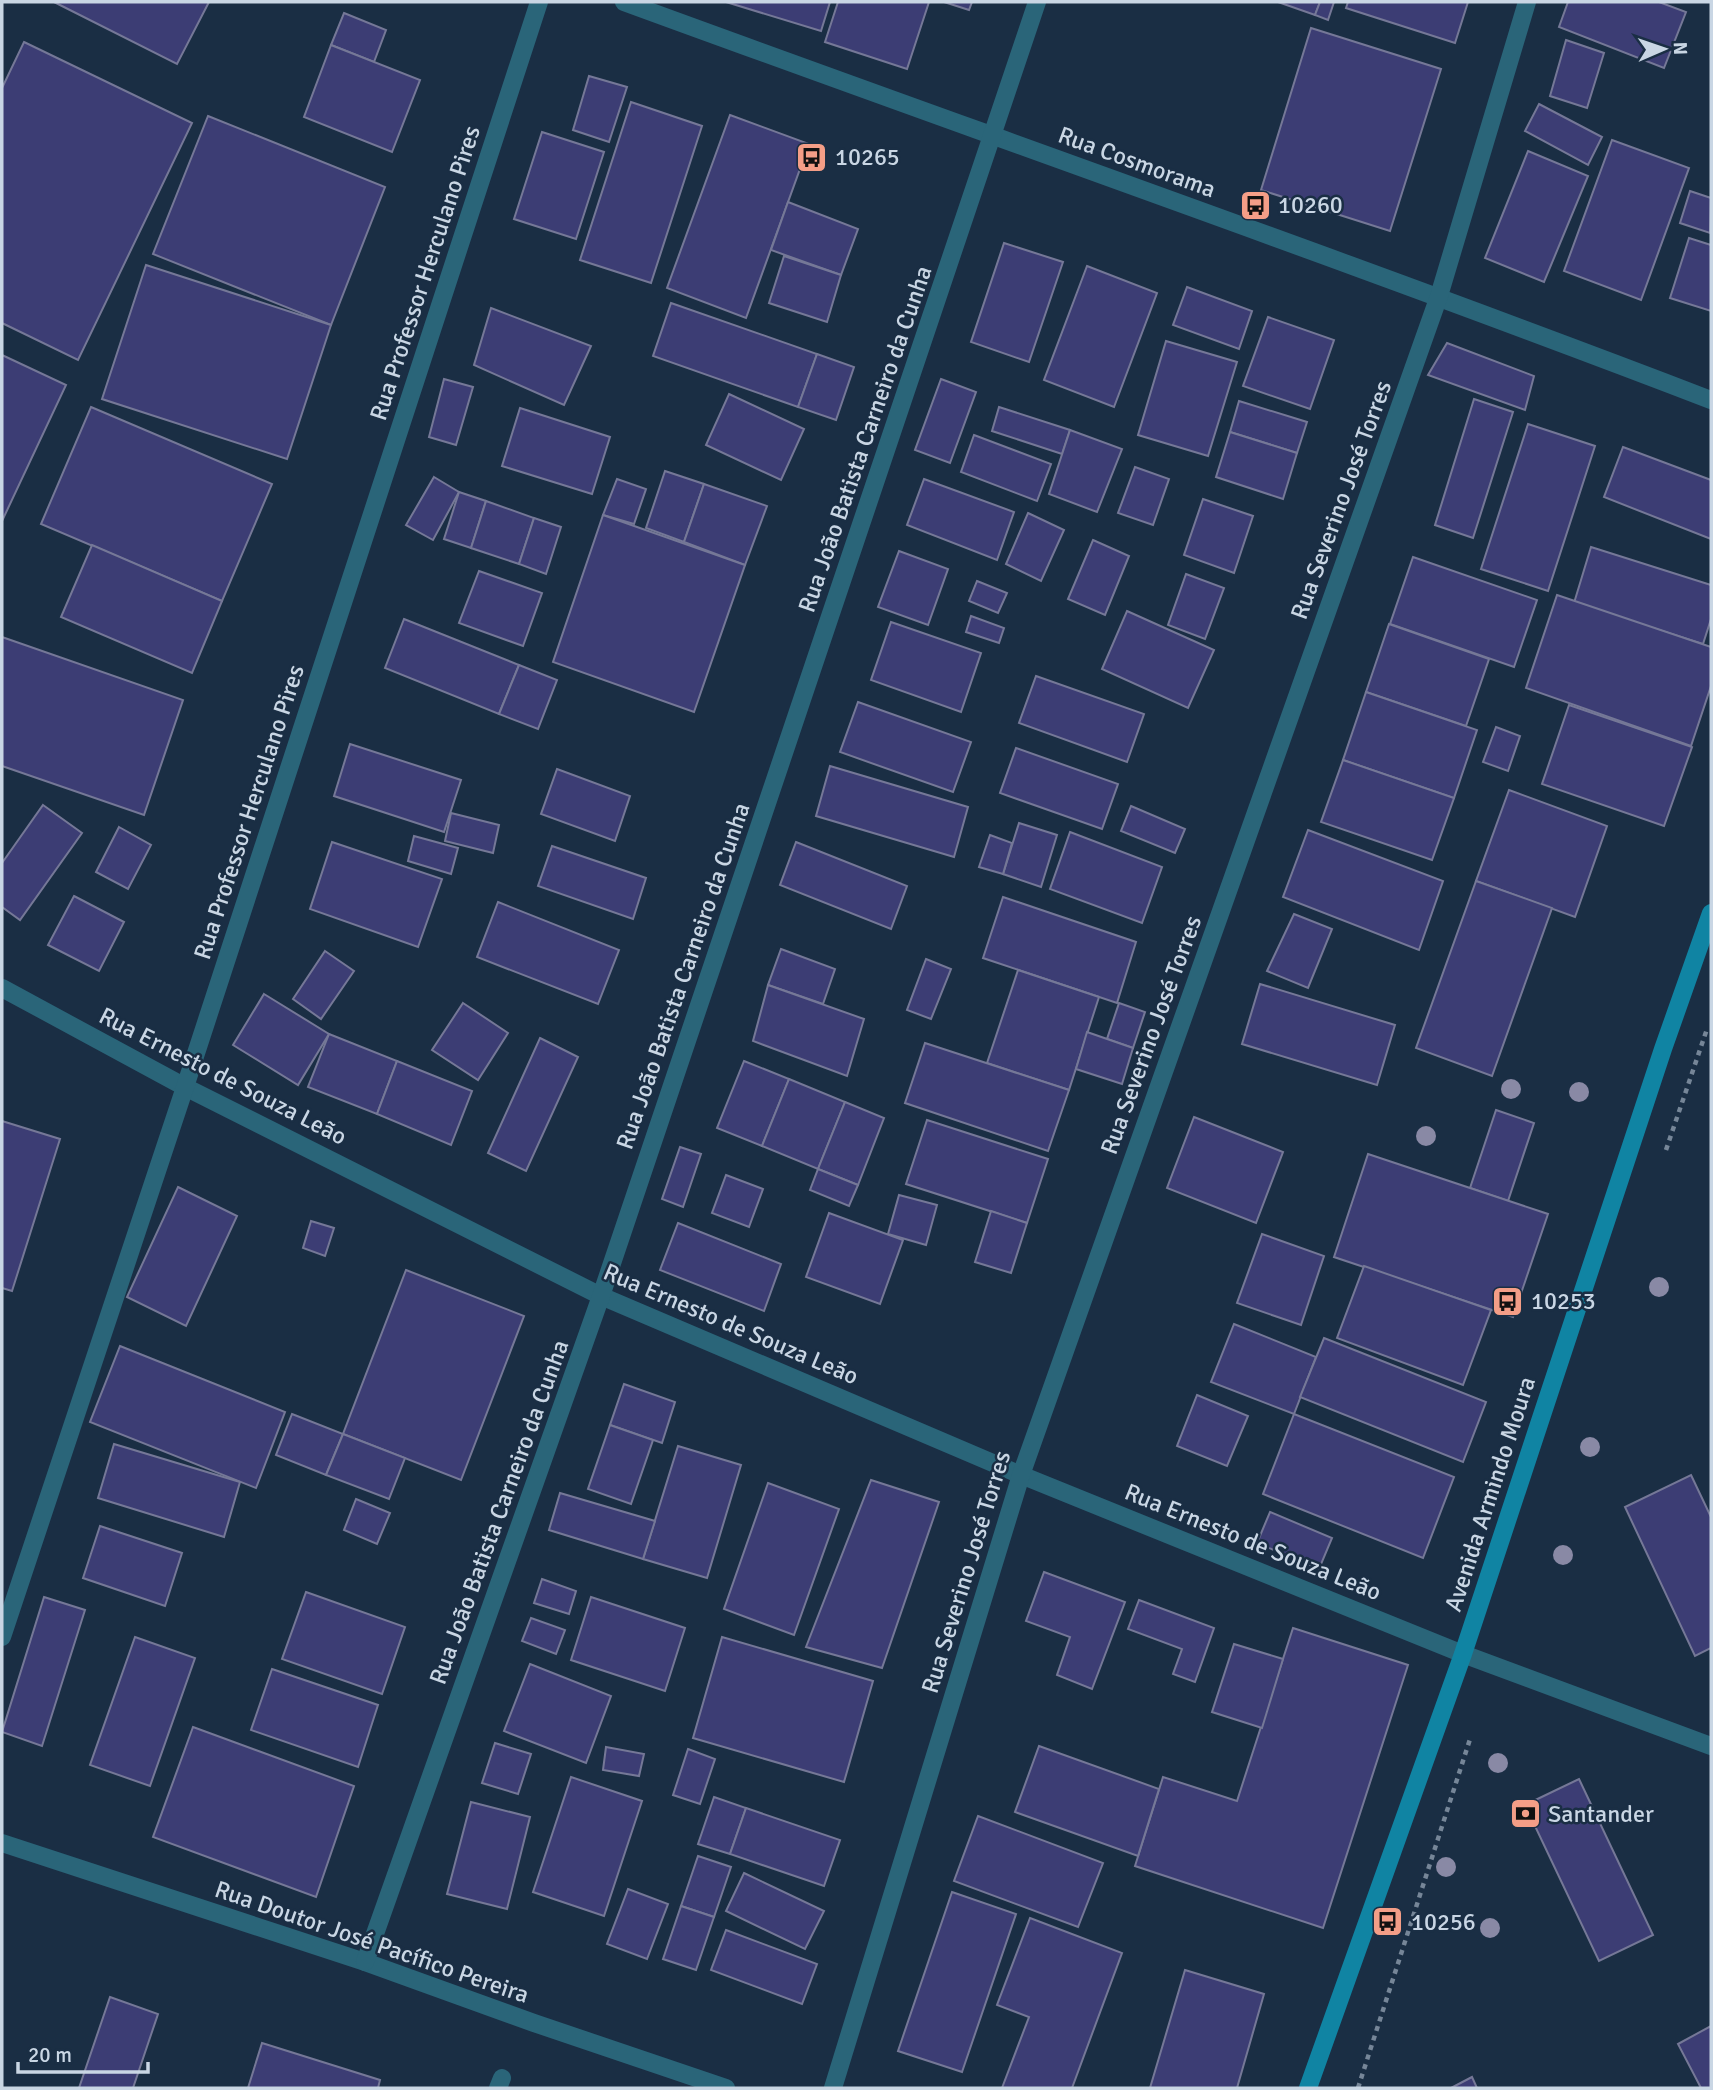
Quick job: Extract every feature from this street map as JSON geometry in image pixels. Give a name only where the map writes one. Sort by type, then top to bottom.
[{"type":"main road","name":"Avenida Armindo Moura","points":[[1308,2088],[1464,1654],[1663,1049],[1711,913]]},
{"type":"street","name":"Rua Professor Herculano Pires","points":[[2,1637],[185,1087],[539,2]]},
{"type":"street","name":"Rua Cosmorama","points":[[624,2],[1439,296],[1711,400]]},
{"type":"street","name":"Rua João Batista Carneiro da Cunha","points":[[365,1962],[601,1296],[1037,2]]},
{"type":"street","name":"Rua Severino José Torres","points":[[833,2088],[1021,1475],[1439,296],[1527,2]]},
{"type":"street","name":"Rua Ernesto de Souza Leão","points":[[2,988],[185,1087],[601,1296],[1021,1475],[1464,1654],[1711,1746]]},
{"type":"street","name":"Rua Doutor José Pacífico Pereira","points":[[2,1843],[365,1962],[726,2088]]},
{"type":"building","points":[[54,2],[209,2],[177,64]]},
{"type":"building","points":[[726,2],[830,2],[821,31]]},
{"type":"building","points":[[838,2],[929,2],[907,69],[825,42]]},
{"type":"building","points":[[944,2],[972,2],[969,10]]},
{"type":"building","points":[[1278,2],[1320,2],[1315,15]]},
{"type":"building","points":[[1320,2],[1334,2],[1328,20],[1315,15]]},
{"type":"building","points":[[1348,2],[1468,2],[1455,43],[1346,8]]},
{"type":"building","points":[[1568,2],[1659,2],[1686,12],[1664,68],[1559,27]]},
{"type":"building","points":[[344,13],[386,30],[374,62],[331,45]]},
{"type":"building","points":[[1311,28],[1441,69],[1390,231],[1261,190]]},
{"type":"building","points":[[1566,40],[1604,53],[1587,108],[1550,96]]},
{"type":"building","points":[[24,42],[192,123],[78,360],[2,323],[2,88]]},
{"type":"building","points":[[331,45],[420,80],[392,152],[304,117]]},
{"type":"building","points":[[589,76],[627,87],[609,142],[573,130]]},
{"type":"building","points":[[631,102],[702,126],[651,283],[580,260]]},
{"type":"building","points":[[1539,104],[1602,137],[1588,165],[1525,131]]},
{"type":"building","points":[[730,115],[809,144],[746,318],[667,288]]},
{"type":"building","points":[[208,116],[385,187],[331,325],[153,254]]},
{"type":"building","points":[[542,132],[604,152],[576,239],[514,219]]},
{"type":"building","points":[[1612,140],[1689,168],[1641,300],[1564,271]]},
{"type":"building","points":[[1528,151],[1588,176],[1544,282],[1485,258]]},
{"type":"building","points":[[1690,191],[1711,198],[1710,233],[1680,223]]},
{"type":"building","points":[[788,202],[858,229],[841,275],[771,250]]},
{"type":"building","points":[[1689,238],[1711,245],[1711,311],[1670,298]]},
{"type":"building","points":[[1004,243],[1063,262],[1029,362],[971,342]]},
{"type":"building","points":[[784,256],[841,275],[827,322],[769,303]]},
{"type":"building","points":[[146,265],[331,325],[287,459],[102,399]]},
{"type":"building","points":[[1087,266],[1157,293],[1114,407],[1044,380]]},
{"type":"building","points":[[1187,287],[1252,311],[1239,349],[1173,325]]},
{"type":"building","points":[[671,303],[817,354],[798,407],[653,356]]},
{"type":"building","points":[[491,308],[591,346],[564,405],[474,365]]},
{"type":"building","points":[[1268,317],[1334,340],[1310,409],[1243,386]]},
{"type":"building","points":[[1166,341],[1237,362],[1208,456],[1138,435]]},
{"type":"building","points":[[1447,343],[1534,376],[1525,410],[1428,375]]},
{"type":"building","points":[[817,354],[854,367],[836,420],[798,407]]},
{"type":"building","points":[[2,355],[66,385],[2,521]]},
{"type":"building","points":[[444,379],[473,387],[456,445],[429,437]]},
{"type":"building","points":[[941,379],[976,392],[950,463],[915,450]]},
{"type":"building","points":[[729,394],[804,429],[781,480],[706,445]]},
{"type":"building","points":[[1474,399],[1513,412],[1473,538],[1435,525]]},
{"type":"building","points":[[1239,401],[1307,422],[1297,453],[1230,432]]},
{"type":"building","points":[[91,407],[272,484],[222,601],[41,524]]},
{"type":"building","points":[[999,407],[1070,430],[1062,454],[992,431]]},
{"type":"building","points":[[520,408],[610,437],[592,494],[502,466]]},
{"type":"building","points":[[1528,424],[1595,446],[1548,591],[1481,569]]},
{"type":"building","points":[[1070,430],[1122,449],[1097,512],[1049,494]]},
{"type":"building","points":[[1230,432],[1297,453],[1283,499],[1216,477]]},
{"type":"building","points":[[974,435],[1051,464],[1037,501],[961,472]]},
{"type":"building","points":[[1623,447],[1711,480],[1711,539],[1604,497]]},
{"type":"building","points":[[1135,467],[1169,479],[1153,525],[1118,513]]},
{"type":"building","points":[[665,471],[704,484],[684,542],[646,528]]},
{"type":"building","points":[[434,477],[459,492],[433,540],[406,525]]},
{"type":"building","points":[[617,479],[646,489],[634,524],[603,515]]},
{"type":"building","points":[[924,479],[1014,512],[997,560],[907,525]]},
{"type":"building","points":[[704,484],[767,506],[745,565],[684,542]]},
{"type":"building","points":[[459,492],[486,501],[471,548],[444,539]]},
{"type":"building","points":[[1203,499],[1253,516],[1234,573],[1184,555]]},
{"type":"building","points":[[486,501],[534,518],[519,564],[471,548]]},
{"type":"building","points":[[1028,513],[1064,530],[1041,581],[1006,564]]},
{"type":"building","points":[[603,515],[745,565],[694,712],[553,662]]},
{"type":"building","points":[[534,518],[561,527],[546,574],[519,564]]},
{"type":"building","points":[[1093,540],[1129,556],[1105,615],[1068,599]]},
{"type":"building","points":[[92,545],[222,601],[192,673],[61,617]]},
{"type":"building","points":[[1591,547],[1711,585],[1711,619],[1703,644],[1574,603]]},
{"type":"building","points":[[899,551],[948,569],[928,625],[878,607]]},
{"type":"building","points":[[1413,557],[1537,600],[1514,667],[1390,624]]},
{"type":"building","points":[[479,571],[542,593],[523,646],[459,623]]},
{"type":"building","points":[[1186,574],[1224,588],[1205,639],[1168,625]]},
{"type":"building","points":[[977,581],[1007,593],[998,613],[969,601]]},
{"type":"building","points":[[1557,595],[1711,647],[1711,686],[1691,746],[1526,688]]},
{"type":"building","points":[[1127,611],[1214,650],[1188,708],[1102,669]]},
{"type":"building","points":[[971,616],[1004,628],[999,643],[966,632]]},
{"type":"building","points":[[404,619],[519,665],[499,714],[385,668]]},
{"type":"building","points":[[891,622],[981,653],[961,712],[871,680]]},
{"type":"building","points":[[1389,624],[1489,659],[1466,726],[1366,692]]},
{"type":"building","points":[[2,637],[183,700],[144,815],[2,766]]},
{"type":"building","points":[[519,665],[557,680],[538,729],[499,714]]},
{"type":"building","points":[[1036,676],[1144,714],[1127,762],[1019,723]]},
{"type":"building","points":[[1366,692],[1477,730],[1454,798],[1343,760]]},
{"type":"building","points":[[858,702],[971,742],[953,792],[840,752]]},
{"type":"building","points":[[1569,705],[1692,747],[1664,826],[1542,784]]},
{"type":"building","points":[[1496,727],[1520,736],[1508,771],[1483,762]]},
{"type":"building","points":[[350,744],[461,780],[444,832],[334,796]]},
{"type":"building","points":[[1016,748],[1118,784],[1102,829],[1000,793]]},
{"type":"building","points":[[1343,760],[1454,798],[1432,860],[1321,822]]},
{"type":"building","points":[[830,766],[968,807],[954,857],[816,816]]},
{"type":"building","points":[[557,769],[630,796],[615,841],[541,814]]},
{"type":"building","points":[[1509,790],[1607,826],[1575,917],[1476,881]]},
{"type":"building","points":[[43,805],[82,833],[20,920],[2,907],[2,863]]},
{"type":"building","points":[[1131,806],[1185,829],[1175,853],[1121,831]]},
{"type":"building","points":[[451,813],[499,825],[493,853],[445,841]]},
{"type":"building","points":[[1019,823],[1057,835],[1041,887],[1003,874]]},
{"type":"building","points":[[119,827],[151,845],[128,889],[96,872]]},
{"type":"building","points":[[1308,830],[1443,881],[1419,950],[1283,897]]},
{"type":"building","points":[[1070,832],[1162,867],[1142,923],[1050,889]]},
{"type":"building","points":[[990,835],[1012,843],[1003,874],[979,867]]},
{"type":"building","points":[[414,836],[458,848],[451,874],[408,861]]},
{"type":"building","points":[[332,842],[442,879],[418,947],[310,909]]},
{"type":"building","points":[[796,842],[907,886],[891,929],[780,885]]},
{"type":"building","points":[[552,846],[646,878],[633,919],[538,886]]},
{"type":"building","points":[[1476,881],[1552,908],[1492,1076],[1416,1048]]},
{"type":"building","points":[[74,896],[124,922],[99,971],[48,945]]},
{"type":"building","points":[[1003,897],[1136,942],[1117,1003],[983,958]]},
{"type":"building","points":[[498,902],[619,950],[598,1004],[477,957]]},
{"type":"building","points":[[1294,914],[1332,929],[1308,988],[1267,971]]},
{"type":"building","points":[[781,949],[835,969],[823,1004],[768,985]]},
{"type":"building","points":[[325,951],[354,971],[321,1019],[293,999]]},
{"type":"building","points":[[926,959],[951,969],[931,1019],[907,1010]]},
{"type":"building","points":[[1018,970],[1099,997],[1069,1090],[987,1063]]},
{"type":"building","points":[[1260,984],[1395,1025],[1377,1085],[1242,1044]]},
{"type":"building","points":[[768,985],[864,1019],[847,1076],[753,1041]]},
{"type":"building","points":[[264,994],[329,1034],[298,1085],[233,1045]]},
{"type":"building","points":[[463,1003],[508,1033],[478,1080],[432,1050]]},
{"type":"building","points":[[1119,1003],[1145,1012],[1133,1048],[1107,1039]]},
{"type":"building","points":[[1087,1032],[1133,1048],[1122,1084],[1076,1069]]},
{"type":"building","points":[[329,1034],[397,1061],[377,1114],[308,1087]]},
{"type":"building","points":[[540,1038],[578,1057],[526,1171],[488,1153]]},
{"type":"building","points":[[925,1043],[1069,1090],[1048,1151],[905,1103]]},
{"type":"building","points":[[397,1061],[472,1091],[451,1145],[377,1114]]},
{"type":"building","points":[[744,1061],[789,1079],[762,1146],[717,1128]]},
{"type":"building","points":[[789,1079],[845,1102],[818,1169],[762,1146]]},
{"type":"building","points":[[845,1102],[884,1118],[858,1185],[818,1169]]},
{"type":"building","points":[[1496,1110],[1534,1123],[1508,1201],[1470,1188]]},
{"type":"building","points":[[1194,1117],[1283,1152],[1256,1223],[1167,1188]]},
{"type":"building","points":[[927,1120],[1048,1159],[1027,1223],[906,1184]]},
{"type":"building","points":[[2,1121],[60,1139],[12,1291],[2,1288]]},
{"type":"building","points":[[680,1147],[701,1154],[683,1207],[662,1199]]},
{"type":"building","points":[[1368,1154],[1548,1214],[1513,1317],[1334,1257]]},
{"type":"building","points":[[818,1169],[858,1185],[849,1206],[810,1190]]},
{"type":"building","points":[[726,1175],[763,1189],[749,1227],[712,1213]]},
{"type":"building","points":[[178,1187],[237,1216],[186,1326],[127,1297]]},
{"type":"building","points":[[899,1195],[937,1205],[926,1245],[888,1234]]},
{"type":"building","points":[[991,1211],[1027,1223],[1011,1273],[975,1262]]},
{"type":"building","points":[[829,1213],[903,1240],[880,1304],[806,1277]]},
{"type":"building","points":[[311,1221],[334,1228],[325,1256],[303,1248]]},
{"type":"building","points":[[678,1223],[781,1264],[764,1311],[660,1270]]},
{"type":"building","points":[[1262,1234],[1324,1256],[1301,1325],[1237,1303]]},
{"type":"building","points":[[1364,1266],[1491,1310],[1463,1385],[1337,1338]]},
{"type":"building","points":[[406,1270],[524,1316],[461,1480],[343,1434]]},
{"type":"building","points":[[1234,1324],[1316,1357],[1294,1414],[1211,1382]]},
{"type":"building","points":[[1324,1338],[1486,1402],[1463,1462],[1300,1397]]},
{"type":"building","points":[[120,1346],[285,1412],[256,1488],[90,1422]]},
{"type":"building","points":[[624,1384],[675,1402],[662,1443],[610,1425]]},
{"type":"building","points":[[1197,1395],[1248,1416],[1227,1466],[1177,1446]]},
{"type":"building","points":[[292,1414],[343,1434],[326,1475],[276,1455]]},
{"type":"building","points":[[1294,1414],[1454,1477],[1423,1558],[1263,1494]]},
{"type":"building","points":[[610,1425],[653,1440],[631,1504],[588,1489]]},
{"type":"building","points":[[343,1434],[405,1458],[389,1499],[326,1475]]},
{"type":"building","points":[[114,1444],[240,1482],[224,1537],[98,1498]]},
{"type":"building","points":[[678,1446],[741,1465],[707,1578],[643,1559]]},
{"type":"building","points":[[1691,1475],[1711,1517],[1711,1648],[1695,1656],[1625,1507]]},
{"type":"building","points":[[871,1480],[939,1502],[882,1668],[806,1647]]},
{"type":"building","points":[[768,1483],[839,1509],[794,1635],[724,1609]]},
{"type":"building","points":[[560,1493],[655,1521],[643,1559],[549,1530]]},
{"type":"building","points":[[356,1499],[390,1513],[377,1544],[344,1530]]},
{"type":"building","points":[[1270,1512],[1332,1538],[1319,1569],[1257,1543]]},
{"type":"building","points":[[100,1526],[182,1553],[165,1606],[83,1578]]},
{"type":"building","points":[[1044,1572],[1125,1602],[1092,1689],[1057,1675],[1070,1637],[1026,1621]]},
{"type":"building","points":[[542,1579],[576,1591],[569,1614],[534,1603]]},
{"type":"building","points":[[306,1592],[405,1627],[382,1694],[282,1659]]},
{"type":"building","points":[[44,1597],[85,1610],[42,1746],[2,1732]]},
{"type":"building","points":[[591,1597],[685,1628],[665,1691],[571,1660]]},
{"type":"building","points":[[1139,1600],[1214,1628],[1195,1682],[1173,1674],[1182,1649],[1128,1629]]},
{"type":"building","points":[[531,1618],[565,1630],[556,1654],[522,1641]]},
{"type":"building","points":[[1293,1628],[1408,1665],[1323,1928],[1135,1866],[1163,1777],[1237,1801]]},
{"type":"building","points":[[135,1637],[195,1658],[150,1786],[90,1765]]},
{"type":"building","points":[[722,1637],[873,1681],[844,1782],[693,1738]]},
{"type":"building","points":[[1234,1644],[1283,1659],[1262,1728],[1212,1712]]},
{"type":"building","points":[[530,1664],[611,1696],[586,1763],[504,1731]]},
{"type":"building","points":[[272,1669],[378,1705],[358,1767],[251,1730]]},
{"type":"building","points":[[193,1727],[354,1786],[316,1897],[153,1837]]},
{"type":"building","points":[[495,1743],[531,1754],[518,1794],[482,1783]]},
{"type":"building","points":[[1039,1746],[1159,1789],[1138,1856],[1015,1812]]},
{"type":"building","points":[[606,1747],[644,1754],[639,1776],[603,1770]]},
{"type":"building","points":[[688,1749],[715,1759],[700,1804],[673,1795]]},
{"type":"building","points":[[571,1777],[642,1801],[604,1916],[533,1892]]},
{"type":"building","points":[[1579,1779],[1653,1935],[1599,1961],[1525,1805]]},
{"type":"building","points":[[714,1797],[746,1808],[730,1854],[698,1844]]},
{"type":"building","points":[[471,1802],[530,1817],[507,1909],[447,1894]]},
{"type":"building","points":[[746,1808],[840,1840],[824,1886],[730,1854]]},
{"type":"building","points":[[978,1816],[1103,1863],[1078,1927],[954,1881]]},
{"type":"building","points":[[698,1856],[731,1867],[714,1917],[681,1906]]},
{"type":"building","points":[[744,1873],[824,1911],[805,1949],[726,1911]]},
{"type":"building","points":[[628,1889],[668,1904],[647,1959],[607,1944]]},
{"type":"building","points":[[952,1892],[1016,1914],[962,2072],[898,2051]]},
{"type":"building","points":[[681,1906],[714,1917],[696,1970],[663,1959]]},
{"type":"building","points":[[1030,1918],[1122,1953],[1072,2088],[1002,2088],[1029,2017],[997,2005]]},
{"type":"building","points":[[726,1930],[817,1964],[802,2004],[711,1970]]},
{"type":"building","points":[[1185,1970],[1264,1994],[1237,2088],[1150,2088]]},
{"type":"building","points":[[110,1997],[158,2014],[133,2088],[79,2088]]},
{"type":"building","points":[[1711,2026],[1711,2088],[1701,2088],[1678,2044]]},
{"type":"building","points":[[262,2043],[380,2080],[378,2088],[248,2088]]},
{"type":"building","points":[[1472,2077],[1477,2088],[1451,2088]]},
{"type":"place","name":"10265","points":[[812,157]]},
{"type":"place","name":"10260","points":[[1255,205]]},
{"type":"place","name":"10253","points":[[1508,1301]]},
{"type":"place","name":"Santander","points":[[1525,1814]]},
{"type":"place","name":"10256","points":[[1388,1922]]}]
